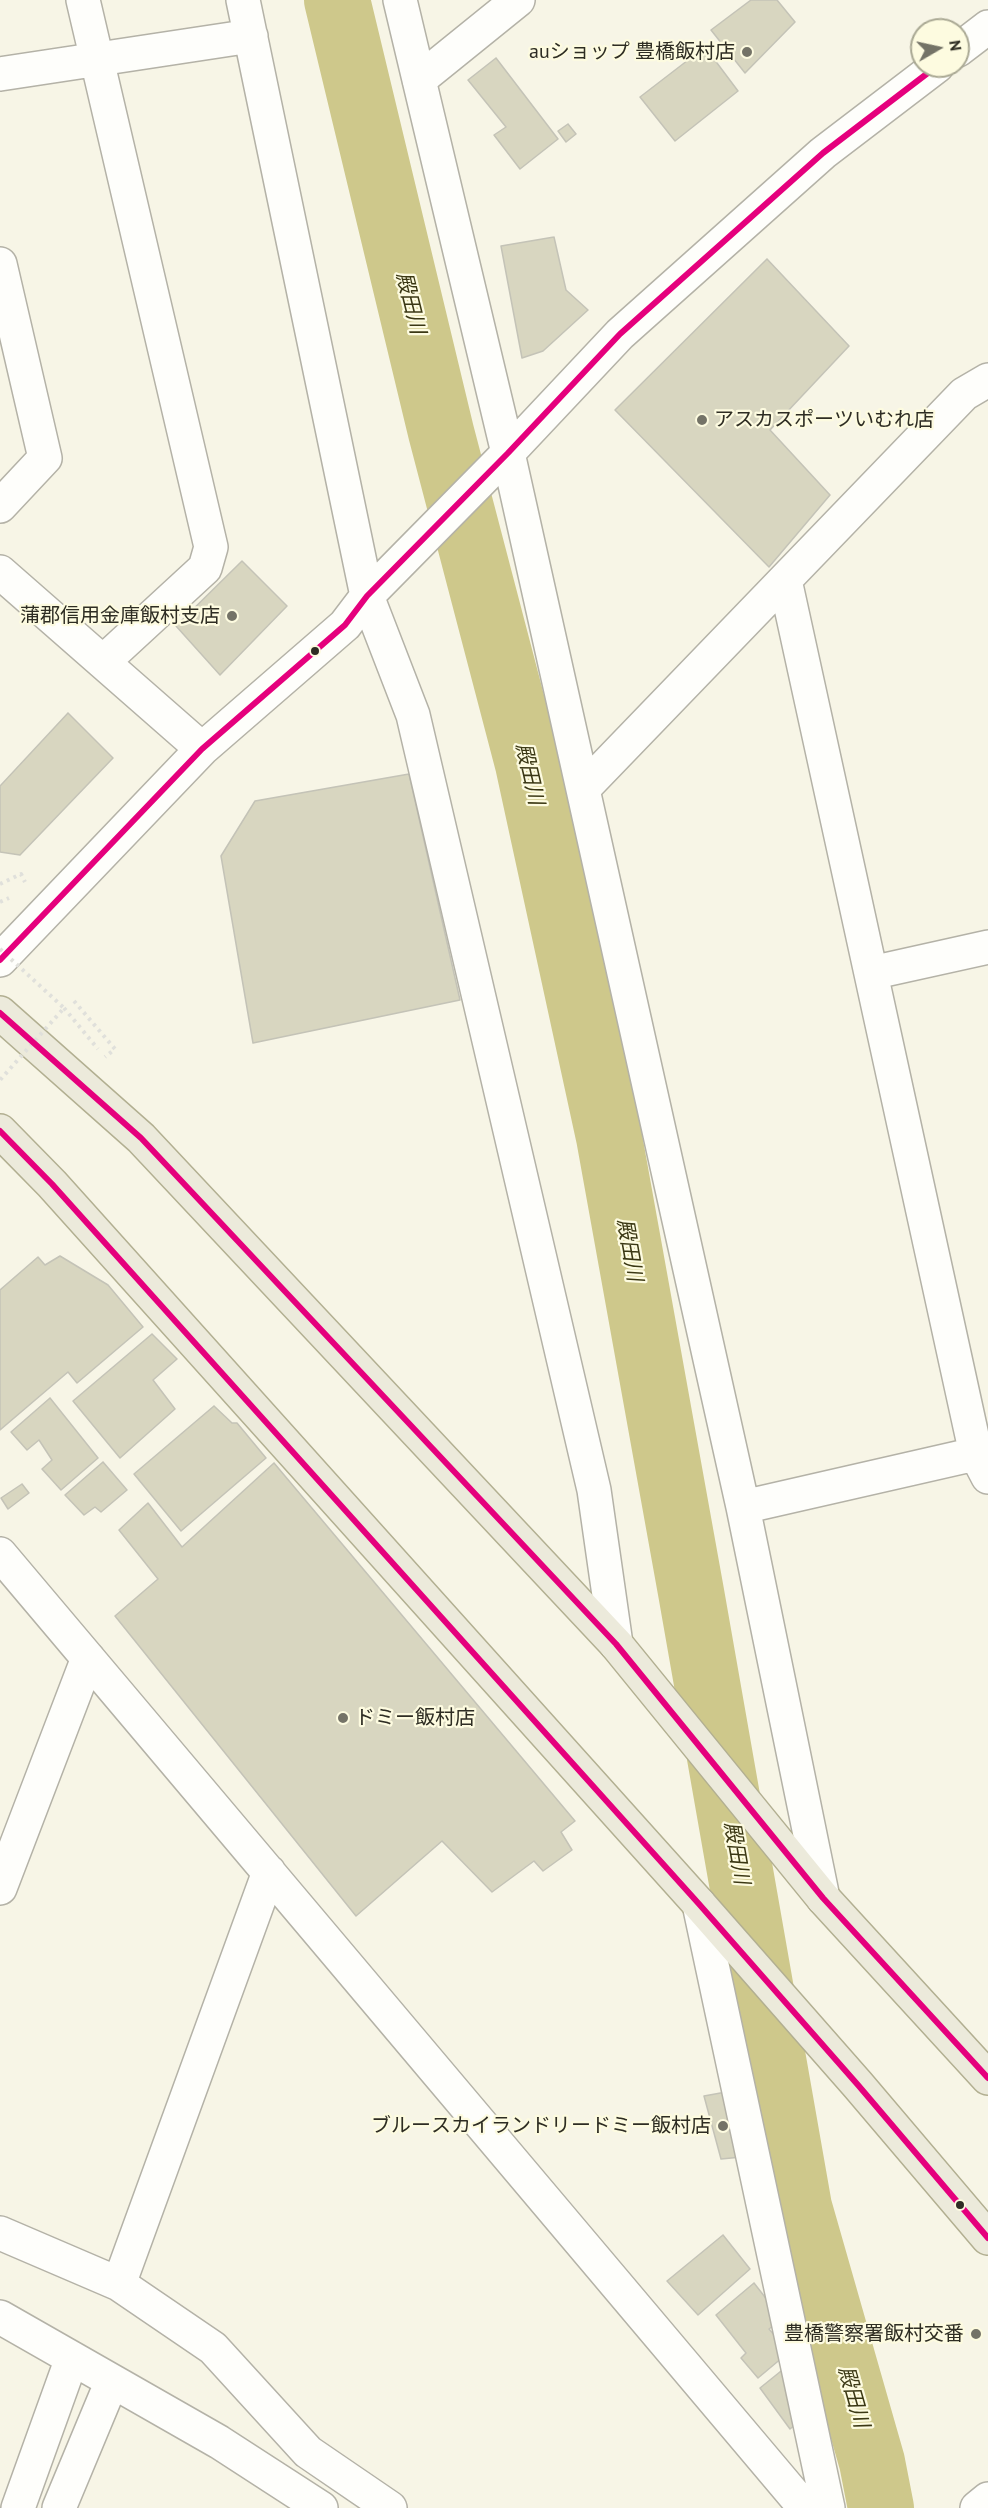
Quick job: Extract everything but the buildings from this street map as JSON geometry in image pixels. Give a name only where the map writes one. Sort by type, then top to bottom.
[{"type":"main road","points":[[0,1013],[141,1138],[616,1644],[815,1888],[988,2078]]},
{"type":"main road","points":[[0,1131],[52,1184],[699,1904],[858,2085],[988,2238]]},
{"type":"street","points":[[83,0],[211,547],[205,568],[103,662]]},
{"type":"street","points":[[243,0],[378,585],[413,715],[594,1490],[616,1644]]},
{"type":"street","points":[[400,0],[502,459],[583,789],[743,1507],[815,1888]]},
{"type":"street","points":[[419,80],[518,0]]},
{"type":"street","points":[[970,41],[988,27]]},
{"type":"street","points":[[0,75],[251,36]]},
{"type":"street","points":[[0,960],[202,749],[345,625],[378,585],[502,459],[620,334],[824,153],[921,78]]},
{"type":"street","points":[[0,264],[45,458],[0,506]]},
{"type":"street","points":[[583,789],[964,394],[988,380]]},
{"type":"street","points":[[0,572],[202,749]]},
{"type":"street","points":[[743,1507],[984,1461],[871,973],[785,580]]},
{"type":"street","points":[[871,973],[988,946]]},
{"type":"street","points":[[0,1554],[805,2508]]},
{"type":"street","points":[[0,1888],[11,1824],[88,1658]]},
{"type":"street","points":[[119,2284],[269,1872]]},
{"type":"street","points":[[699,1904],[828,2508]]},
{"type":"street","points":[[0,2233],[119,2284],[213,2348],[308,2452],[390,2508]]},
{"type":"street","points":[[0,2317],[219,2442],[287,2498],[321,2508]]},
{"type":"street","points":[[18,2508],[72,2358]]},
{"type":"street","points":[[59,2508],[112,2381]]},
{"type":"street","points":[[977,2508],[988,2499]]},
{"type":"path","points":[[0,884],[21,874],[28,887]]},
{"type":"path","points":[[0,902],[19,892]]},
{"type":"path","points":[[0,949],[64,1008],[105,1058],[115,1049],[74,1001]]},
{"type":"path","points":[[0,1080],[64,1008]]},
{"type":"waterway","name":"殿田川","points":[[337,0],[441,432],[528,764],[609,1137],[799,2207],[872,2462],[881,2508]]},
{"type":"transit line","points":[[0,960],[202,749],[345,625],[367,596],[508,453],[620,334],[823,153],[921,78]]},
{"type":"transit line","points":[[0,1013],[141,1138],[616,1644],[823,1898],[988,2078]]},
{"type":"transit line","points":[[0,1131],[52,1184],[699,1904],[858,2085],[988,2238]]},
{"type":"place","name":"auショップ 豊橋飯村店","points":[[747,52]]},
{"type":"place","name":"アスカスポーツいむれ店","points":[[702,420]]},
{"type":"place","name":"蒲郡信用金庫飯村支店","points":[[232,616]]},
{"type":"place","name":"ドミー飯村店","points":[[343,1718]]},
{"type":"place","name":"ブルースカイランドリードミー飯村店","points":[[723,2126]]},
{"type":"place","name":"豊橋警察署飯村交番","points":[[976,2334]]}]
